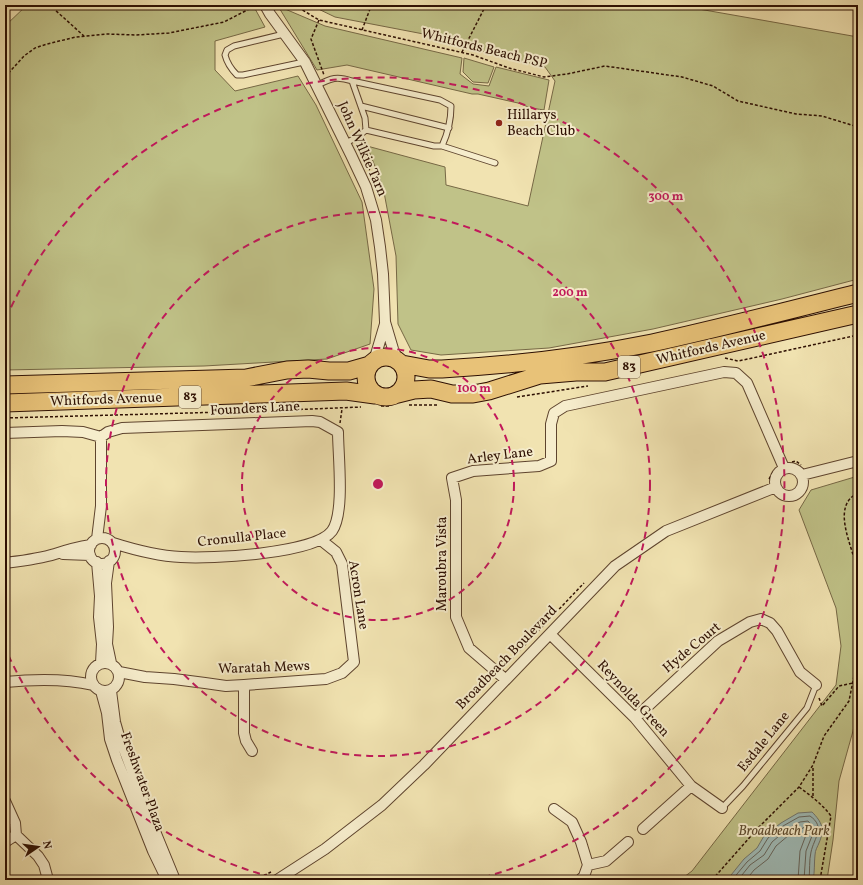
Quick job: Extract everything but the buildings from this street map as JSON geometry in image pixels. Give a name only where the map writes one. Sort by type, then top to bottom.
[{"type":"main road","name":"Whitfords Avenue","points":[[400,362],[429,369],[448,369],[543,360],[597,352],[652,343],[858,293]]},
{"type":"main road","name":"Whitfords Avenue","points":[[398,394],[414,390],[431,389],[452,394],[473,394],[489,392],[540,375],[576,372],[605,372],[858,314]]},
{"type":"main road","name":"83","points":[[372,363],[386,357],[400,362]]},
{"type":"main road","points":[[398,394],[403,389],[407,377],[400,362]]},
{"type":"main road","name":"Whitfords Avenue","points":[[5,386],[246,378],[287,370],[308,369],[349,371],[372,363]]},
{"type":"main road","points":[[372,363],[367,371],[366,378],[370,390],[375,395]]},
{"type":"main road","name":"Whitfords Avenue","points":[[5,403],[346,391],[375,395]]},
{"type":"main road","name":"83","points":[[375,395],[387,398],[398,394]]},
{"type":"street","name":"John Wilkie Tarn","points":[[265,5],[305,62],[322,83],[345,143],[366,187],[376,220],[383,274],[385,322],[392,349],[400,362]]},
{"type":"street","name":"John Wilkie Tarn","points":[[372,363],[385,322]]},
{"type":"street","name":"Arley Lane","points":[[452,478],[473,471],[539,466],[551,461],[551,424],[554,412],[565,406],[724,372],[736,373],[747,383],[784,468]]},
{"type":"street","name":"Founders Lane","points":[[101,437],[108,432],[122,428],[312,421],[320,422],[338,432]]},
{"type":"street","points":[[5,433],[62,431],[83,432],[101,437],[99,617],[106,663]]},
{"type":"street","name":"Cronulla Place","points":[[147,553],[112,558],[105,563],[99,547],[180,557],[238,555],[275,551],[302,546],[321,540],[332,531],[337,519],[340,504],[338,432]]},
{"type":"street","points":[[802,475],[858,461]]},
{"type":"street","points":[[784,468],[794,468],[802,475],[804,485],[802,490],[796,495],[787,496],[782,494],[776,487],[776,477],[778,472],[784,468]]},
{"type":"street","name":"Maroubra Vista","points":[[452,478],[456,500],[456,617],[469,648],[505,679]]},
{"type":"street","name":"Broadbeach Boulevard","points":[[277,880],[325,849],[382,805],[424,765],[615,566],[666,531],[776,487]]},
{"type":"street","name":"Acron Lane","points":[[321,540],[336,552],[342,564],[354,662]]},
{"type":"street","points":[[5,563],[99,547],[115,549],[106,583],[108,627],[106,663]]},
{"type":"street","name":"Hyde Court","points":[[635,718],[718,641],[750,622],[761,619],[770,623],[777,631],[800,672],[816,685]]},
{"type":"street","name":"Reynolda Green","points":[[550,634],[635,718],[691,786],[722,808]]},
{"type":"street","name":"Waratah Mews","points":[[119,672],[145,677],[174,679],[226,686],[326,679],[342,673],[354,662]]},
{"type":"street","points":[[60,679],[76,681],[102,689],[115,688],[120,678],[119,672],[116,667],[106,663],[94,668],[91,674],[91,680],[102,689]]},
{"type":"street","points":[[5,682],[60,679],[91,674]]},
{"type":"street","name":"Waratah Mews","points":[[118,684],[145,677]]},
{"type":"street","points":[[244,685],[244,733],[246,741],[252,751]]},
{"type":"street","name":"Freshwater Plaza","points":[[102,689],[110,739],[117,760],[153,851],[167,880]]},
{"type":"street","name":"Freshwater Plaza","points":[[102,689],[128,761],[175,880]]},
{"type":"street","points":[[643,829],[691,786]]},
{"type":"street","points":[[5,800],[8,815],[15,823],[16,835],[38,856],[44,865],[46,876]]},
{"type":"street","points":[[554,809],[572,822],[581,842],[588,865],[584,876],[580,880]]},
{"type":"street","points":[[5,842],[16,835]]},
{"type":"street","points":[[588,865],[606,861],[628,842]]},
{"type":"lane","points":[[285,34],[234,46],[227,50],[225,55],[226,60],[231,69],[237,75],[305,62]]},
{"type":"lane","points":[[322,83],[336,78],[344,78],[440,100],[451,106],[449,128],[442,146]]},
{"type":"lane","points":[[352,81],[365,118],[366,130]]},
{"type":"lane","points":[[361,106],[449,128]]},
{"type":"lane","points":[[345,143],[356,138],[366,130]]},
{"type":"lane","points":[[366,130],[434,146],[442,146],[495,163]]},
{"type":"lane","name":"Esdale Lane","points":[[722,808],[743,786],[807,708],[816,685]]},
{"type":"path","points":[[48,5],[84,36]]},
{"type":"path","points":[[5,77],[24,56],[35,48],[84,36],[106,34],[136,35],[169,33],[224,22],[257,5]]},
{"type":"path","name":"Whitfords Beach PSP","points":[[294,5],[319,20],[462,52],[509,68],[544,77],[605,66],[682,77],[714,86],[738,101],[796,114],[822,116],[858,127]]},
{"type":"path","points":[[362,30],[370,9],[374,5]]},
{"type":"path","points":[[462,52],[486,5]]},
{"type":"path","points":[[319,20],[311,39],[322,83]]},
{"type":"path","points":[[338,432],[342,408]]},
{"type":"path","points":[[858,493],[853,495],[845,506],[845,526],[855,562],[858,564]]},
{"type":"path","points":[[712,880],[799,787],[813,765],[824,736],[849,701],[856,666],[858,663]]},
{"type":"path","points":[[819,699],[822,706],[839,686],[853,684]]},
{"type":"path","points":[[812,796],[813,765]]},
{"type":"path","points":[[799,787],[812,796],[831,816],[820,880]]},
{"type":"green space","points":[[27,5],[253,5],[265,27],[215,41],[215,70],[235,91],[298,76],[316,105],[362,202],[374,289],[370,344],[327,359],[204,366],[5,370],[5,26]]},
{"type":"green space","points":[[310,5],[676,5],[858,37],[858,279],[782,299],[653,329],[549,348],[441,355],[411,350],[398,324],[396,256],[383,187],[367,146],[445,167],[446,185],[528,206],[555,81],[545,67],[474,49],[434,36],[335,17]]},
{"type":"green space","points":[[278,6],[325,26],[462,58],[460,74],[473,84],[489,86],[496,67],[549,80],[544,110],[347,65],[317,70]]},
{"type":"green space","points":[[464,58],[494,67],[488,83],[473,82],[463,72]]},
{"type":"green space","name":"Broadbeach Park","points":[[858,476],[858,708],[839,781],[827,880],[680,880],[692,871],[836,685],[841,646],[836,608],[799,510],[811,490]]},
{"type":"water","points":[[812,812],[822,826],[821,838],[815,853],[813,880],[727,880],[744,859],[757,848],[764,836],[781,823],[798,813]]},
{"type":"place","name":"Hillarys Beach Club","points":[[499,123]]}]
